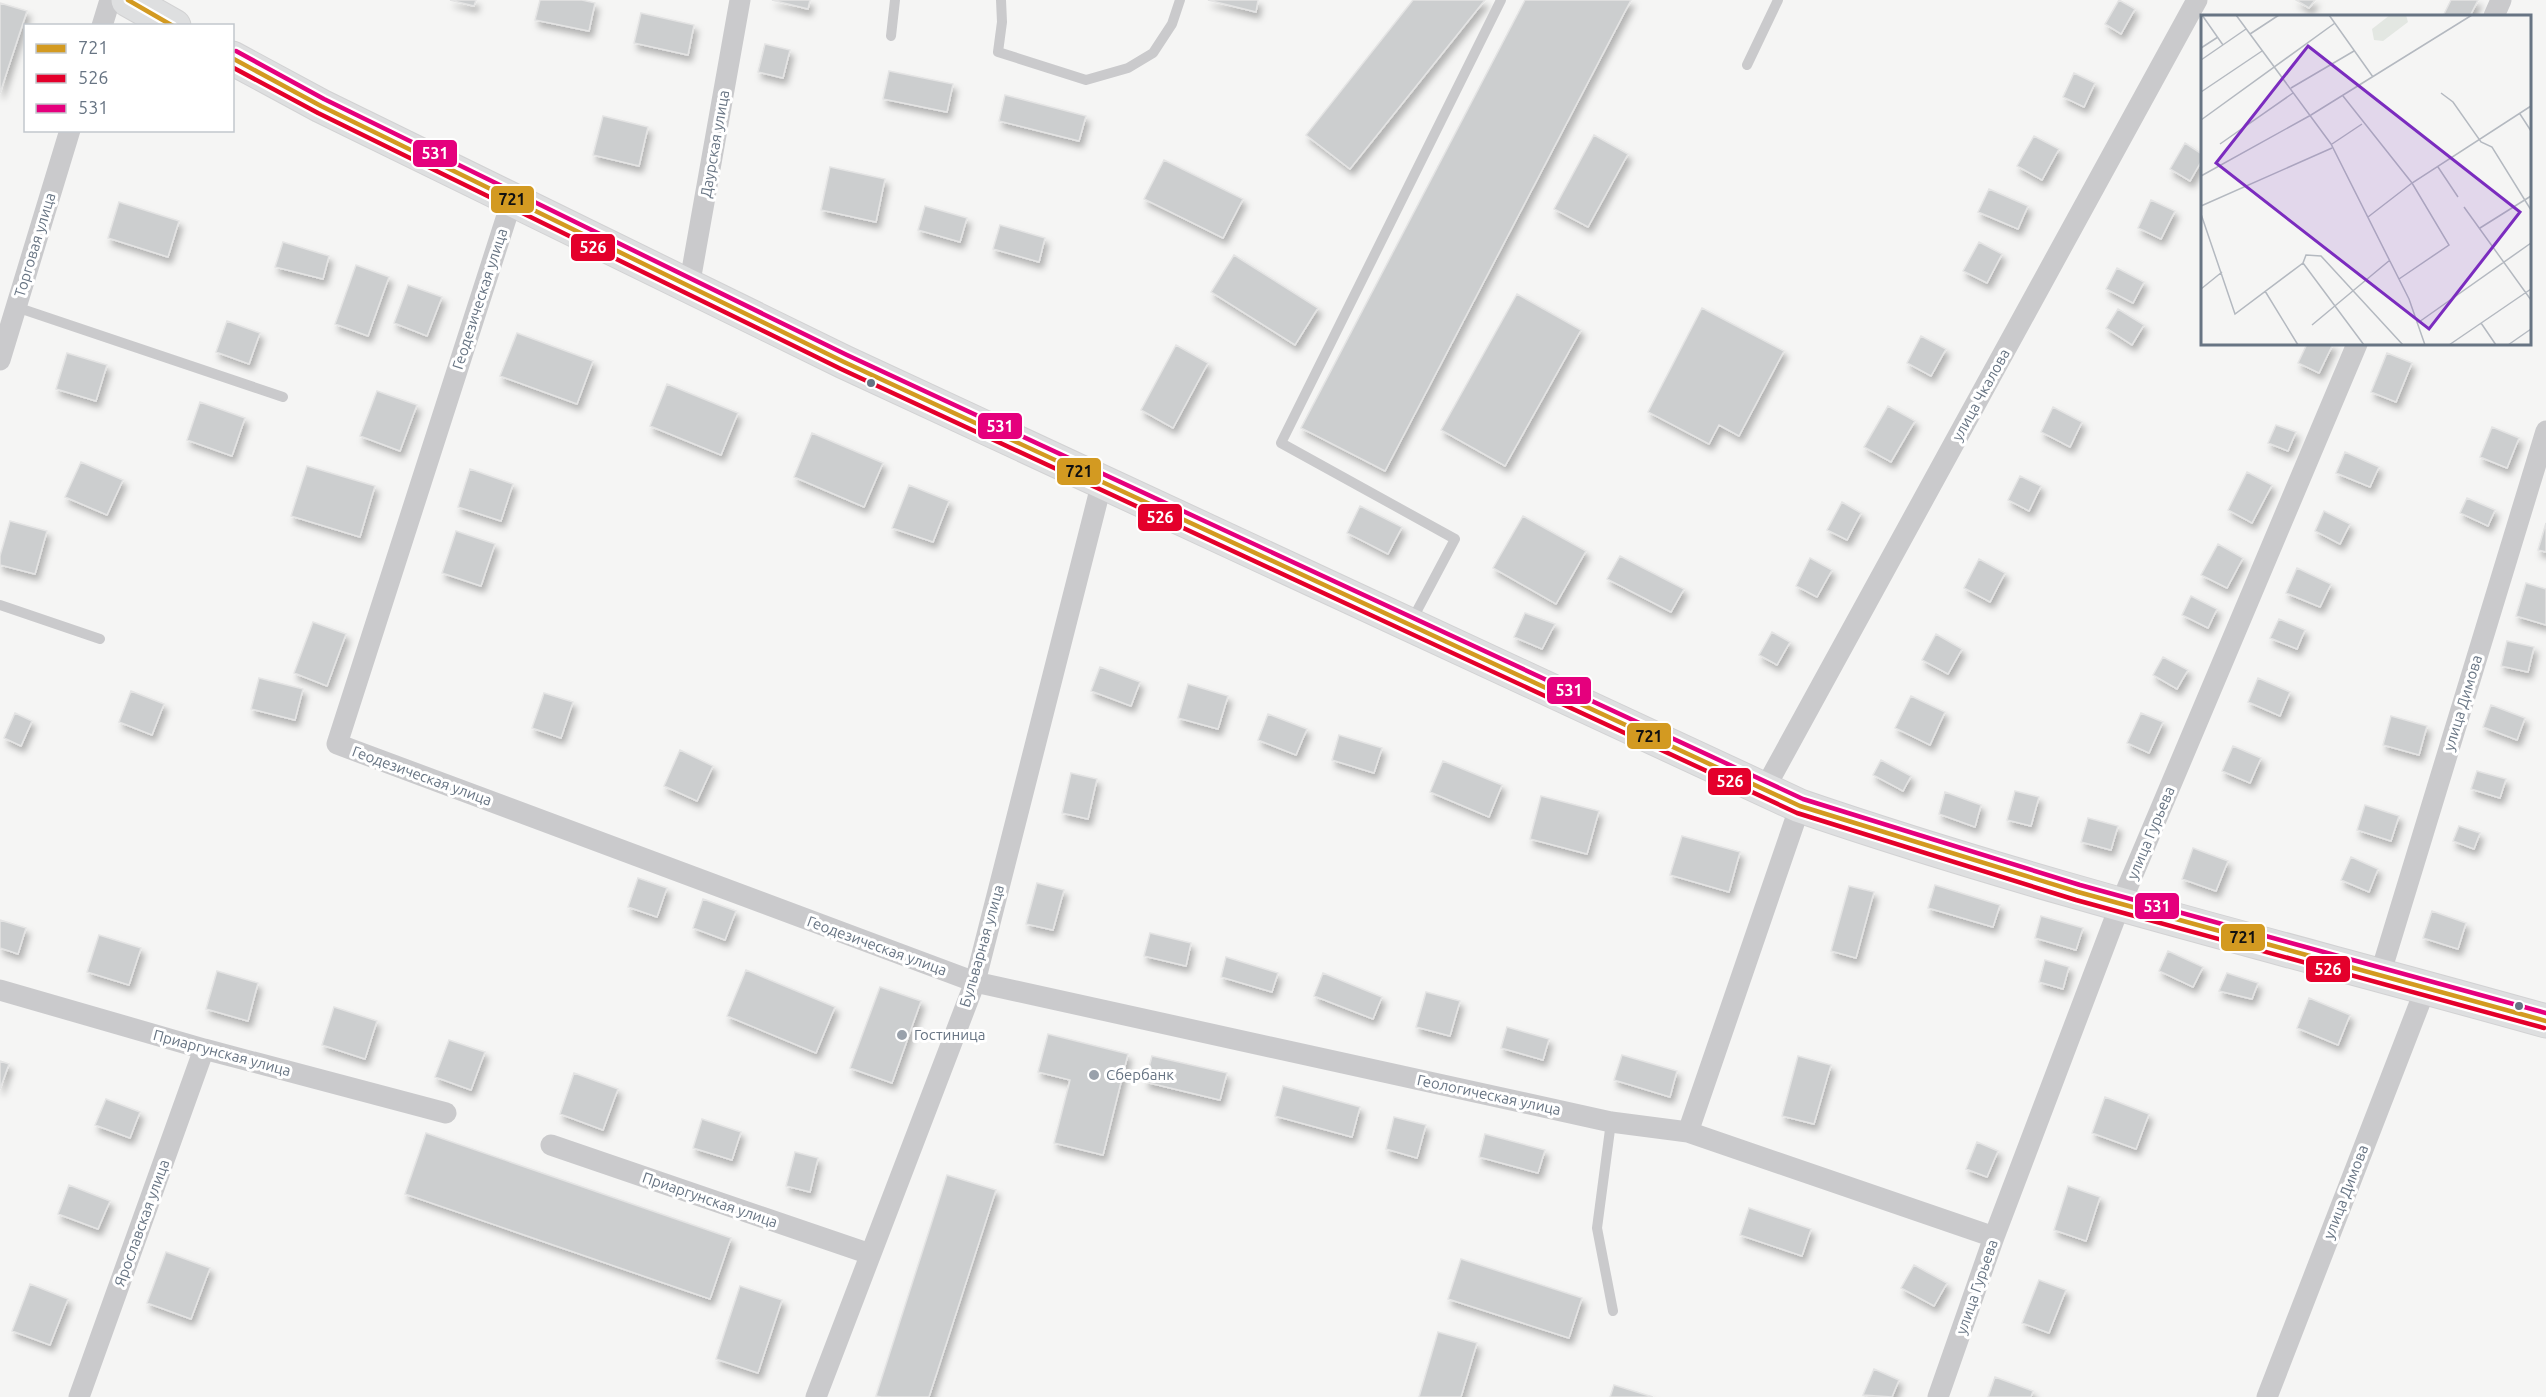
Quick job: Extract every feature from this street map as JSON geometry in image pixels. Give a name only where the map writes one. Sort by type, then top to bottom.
[{"type":"highway","points":[[128,0],[170,24]]},
{"type":"highway","points":[[234,59],[321,106],[689,287],[1102,482],[1800,806],[1865,828],[2120,905],[2546,1021]]},
{"type":"street","points":[[103,24],[110,0]]},
{"type":"street","name":"Даурская улица","points":[[689,287],[740,0]]},
{"type":"street","name":"улица Чкалова","points":[[1764,790],[2198,0]]},
{"type":"street","points":[[2494,15],[2501,0]]},
{"type":"street","name":"Торговая улица","points":[[0,360],[69,132]]},
{"type":"street","name":"Геодезическая улица","points":[[512,200],[337,744],[975,982]]},
{"type":"street","name":"улица Гурьева","points":[[1938,1397],[1994,1237],[2120,905],[2356,345]]},
{"type":"street","name":"улица Димова","points":[[2380,975],[2546,431]]},
{"type":"street","name":"Бульварная улица","points":[[816,1397],[975,982],[1102,482]]},
{"type":"street","points":[[1688,1132],[1800,806]]},
{"type":"street","name":"Геологическая улица","points":[[975,982],[1611,1122],[1688,1132],[1994,1237]]},
{"type":"street","name":"улица Димова","points":[[2267,1397],[2426,987]]},
{"type":"street","name":"Приаргунская улица","points":[[0,990],[204,1049],[446,1113]]},
{"type":"street","name":"Ярославская улица","points":[[79,1397],[204,1049]]},
{"type":"street","name":"Приаргунская улица","points":[[551,1145],[870,1254]]},
{"type":"lane","points":[[891,36],[895,0]]},
{"type":"lane","points":[[1001,0],[1002,21],[998,52],[1086,80],[1128,68],[1154,53],[1172,24],[1180,0]]},
{"type":"lane","points":[[1410,625],[1455,539],[1281,443],[1501,0]]},
{"type":"lane","points":[[1747,65],[1778,0]]},
{"type":"lane","points":[[16,307],[283,397]]},
{"type":"lane","points":[[0,605],[100,639]]},
{"type":"lane","points":[[1611,1122],[1597,1228],[1613,1311]]},
{"type":"building","points":[[450,0],[476,0],[474,6]]},
{"type":"building","points":[[540,0],[582,0],[595,3],[589,31],[535,20]]},
{"type":"building","points":[[772,0],[810,0],[808,9]]},
{"type":"building","points":[[1208,0],[1258,0],[1256,12]]},
{"type":"building","points":[[1413,0],[1485,0],[1350,169],[1306,135]]},
{"type":"building","points":[[1525,0],[1631,0],[1385,471],[1301,428]]},
{"type":"building","points":[[2119,0],[2135,9],[2121,34],[2105,24]]},
{"type":"building","points":[[2296,0],[2315,0],[2309,8]]},
{"type":"building","points":[[2451,0],[2478,0],[2470,15],[2444,15]]},
{"type":"building","points":[[0,3],[27,11],[0,93]]},
{"type":"building","points":[[641,13],[694,25],[688,55],[634,43]]},
{"type":"building","points":[[765,44],[790,50],[783,78],[758,72]]},
{"type":"building","points":[[889,71],[953,84],[947,112],[883,99]]},
{"type":"building","points":[[2074,73],[2095,83],[2084,107],[2063,97]]},
{"type":"building","points":[[1005,95],[1086,116],[1079,141],[999,121]]},
{"type":"building","points":[[603,116],[648,127],[639,166],[593,155]]},
{"type":"building","points":[[1594,135],[1628,154],[1588,227],[1554,209]]},
{"type":"building","points":[[2034,136],[2059,149],[2042,180],[2017,166]]},
{"type":"building","points":[[2185,143],[2201,153],[2201,162],[2190,181],[2170,169]]},
{"type":"building","points":[[1164,160],[1243,199],[1223,238],[1144,199]]},
{"type":"building","points":[[830,167],[885,179],[876,222],[821,210]]},
{"type":"building","points":[[1989,189],[2028,206],[2018,229],[1978,212]]},
{"type":"building","points":[[2151,200],[2175,211],[2161,239],[2138,228]]},
{"type":"building","points":[[119,202],[179,221],[168,257],[108,238]]},
{"type":"building","points":[[925,206],[967,218],[960,242],[918,230]]},
{"type":"building","points":[[1000,225],[1045,238],[1039,262],[993,249]]},
{"type":"building","points":[[283,242],[329,256],[323,279],[275,267]]},
{"type":"building","points":[[1979,242],[2002,254],[1987,283],[1963,271]]},
{"type":"building","points":[[1234,255],[1318,308],[1295,345],[1211,292]]},
{"type":"building","points":[[356,265],[389,277],[368,336],[335,324]]},
{"type":"building","points":[[2117,268],[2144,282],[2133,303],[2106,289]]},
{"type":"building","points":[[408,285],[442,297],[427,336],[394,323]]},
{"type":"building","points":[[1517,294],[1581,330],[1505,466],[1441,430]]},
{"type":"building","points":[[1702,308],[1784,351],[1739,436],[1719,425],[1709,444],[1648,412]]},
{"type":"building","points":[[2118,309],[2144,325],[2132,345],[2106,328]]},
{"type":"building","points":[[227,321],[260,333],[249,364],[216,352]]},
{"type":"building","points":[[517,333],[593,361],[577,404],[500,376]]},
{"type":"building","points":[[1921,336],[1946,349],[1931,376],[1907,363]]},
{"type":"building","points":[[1176,345],[1208,363],[1173,428],[1141,410]]},
{"type":"building","points":[[2307,345],[2333,345],[2319,373],[2298,363]]},
{"type":"building","points":[[67,353],[107,365],[96,401],[56,389]]},
{"type":"building","points":[[2387,353],[2412,363],[2396,402],[2371,392]]},
{"type":"building","points":[[667,384],[738,413],[721,455],[650,426]]},
{"type":"building","points":[[377,391],[417,405],[400,451],[360,436]]},
{"type":"building","points":[[200,402],[245,418],[232,456],[187,440]]},
{"type":"building","points":[[1888,406],[1915,421],[1891,462],[1864,447]]},
{"type":"building","points":[[2053,407],[2082,422],[2070,447],[2041,432]]},
{"type":"building","points":[[2276,425],[2296,432],[2288,451],[2268,443]]},
{"type":"building","points":[[2492,427],[2519,438],[2507,468],[2480,457]]},
{"type":"building","points":[[812,433],[883,463],[864,507],[794,477]]},
{"type":"building","points":[[2345,452],[2379,467],[2370,487],[2336,473]]},
{"type":"building","points":[[81,462],[123,480],[107,515],[65,497]]},
{"type":"building","points":[[307,466],[375,486],[360,537],[291,516]]},
{"type":"building","points":[[470,469],[513,484],[501,521],[458,507]]},
{"type":"building","points":[[2247,472],[2272,485],[2252,523],[2228,510]]},
{"type":"building","points":[[2020,476],[2041,486],[2029,511],[2008,500]]},
{"type":"building","points":[[909,485],[949,501],[933,542],[892,528]]},
{"type":"building","points":[[2467,498],[2495,510],[2488,526],[2460,513]]},
{"type":"building","points":[[1842,502],[1861,513],[1847,540],[1827,530]]},
{"type":"building","points":[[1360,506],[1402,527],[1388,554],[1347,533]]},
{"type":"building","points":[[2324,511],[2350,524],[2340,544],[2315,531]]},
{"type":"building","points":[[1523,516],[1586,551],[1556,604],[1493,568]]},
{"type":"building","points":[[10,521],[47,531],[35,574],[0,565],[0,556]]},
{"type":"building","points":[[2546,523],[2546,552],[2538,550]]},
{"type":"building","points":[[456,531],[495,544],[481,586],[442,573]]},
{"type":"building","points":[[2218,544],[2243,558],[2227,588],[2201,575]]},
{"type":"building","points":[[1620,556],[1684,589],[1671,612],[1607,579]]},
{"type":"building","points":[[1810,558],[1832,570],[1817,597],[1796,586]]},
{"type":"building","points":[[1979,559],[2005,573],[1990,602],[1964,588]]},
{"type":"building","points":[[2297,568],[2331,584],[2320,607],[2286,593]]},
{"type":"building","points":[[2526,583],[2546,589],[2546,625],[2516,616]]},
{"type":"building","points":[[2191,596],[2217,609],[2208,628],[2182,615]]},
{"type":"building","points":[[1525,613],[1555,624],[1542,649],[1514,637]]},
{"type":"building","points":[[2279,619],[2305,630],[2297,649],[2270,638]]},
{"type":"building","points":[[313,622],[346,634],[327,686],[294,673]]},
{"type":"building","points":[[1772,632],[1790,642],[1777,665],[1759,655]]},
{"type":"building","points":[[1936,634],[1962,649],[1948,674],[1922,660]]},
{"type":"building","points":[[2507,641],[2534,647],[2528,672],[2501,666]]},
{"type":"building","points":[[2163,657],[2188,670],[2177,689],[2153,675]]},
{"type":"building","points":[[1100,667],[1140,682],[1131,706],[1091,691]]},
{"type":"building","points":[[259,678],[303,689],[295,720],[251,709]]},
{"type":"building","points":[[2258,678],[2290,692],[2280,716],[2248,702]]},
{"type":"building","points":[[1188,684],[1228,696],[1218,729],[1178,718]]},
{"type":"building","points":[[131,691],[164,704],[152,735],[119,722]]},
{"type":"building","points":[[544,693],[573,702],[561,738],[532,728]]},
{"type":"building","points":[[1911,696],[1945,712],[1930,745],[1895,728]]},
{"type":"building","points":[[2491,705],[2525,718],[2517,740],[2483,727]]},
{"type":"building","points":[[15,713],[32,721],[21,746],[4,738]]},
{"type":"building","points":[[2141,713],[2163,722],[2149,753],[2127,743]]},
{"type":"building","points":[[1268,714],[1307,729],[1296,755],[1258,740]]},
{"type":"building","points":[[2391,716],[2427,726],[2419,755],[2383,745]]},
{"type":"building","points":[[1339,735],[1382,748],[1374,773],[1332,760]]},
{"type":"building","points":[[2233,746],[2261,758],[2250,783],[2222,771]]},
{"type":"building","points":[[680,750],[713,766],[697,801],[664,786]]},
{"type":"building","points":[[1881,760],[1911,776],[1903,791],[1873,775]]},
{"type":"building","points":[[1443,761],[1502,785],[1489,817],[1430,792]]},
{"type":"building","points":[[2477,771],[2506,779],[2500,798],[2471,789]]},
{"type":"building","points":[[1071,773],[1097,779],[1088,819],[1062,813]]},
{"type":"building","points":[[2015,791],[2039,797],[2031,826],[2007,820]]},
{"type":"building","points":[[1945,792],[1981,805],[1975,827],[1939,814]]},
{"type":"building","points":[[1541,796],[1599,811],[1587,854],[1530,839]]},
{"type":"building","points":[[2365,805],[2399,816],[2391,841],[2357,830]]},
{"type":"building","points":[[2088,818],[2118,826],[2111,850],[2081,842]]},
{"type":"building","points":[[2459,826],[2480,833],[2474,849],[2453,841]]},
{"type":"building","points":[[1682,836],[1740,852],[1729,892],[1670,875]]},
{"type":"building","points":[[2193,848],[2228,861],[2216,891],[2182,879]]},
{"type":"building","points":[[2351,857],[2378,869],[2369,892],[2341,880]]},
{"type":"building","points":[[638,878],[667,888],[657,917],[628,907]]},
{"type":"building","points":[[1037,883],[1064,890],[1053,930],[1026,924]]},
{"type":"building","points":[[1935,885],[2000,905],[1993,927],[1928,908]]},
{"type":"building","points":[[1849,886],[1874,892],[1856,958],[1831,951]]},
{"type":"building","points":[[703,899],[736,911],[725,940],[693,928]]},
{"type":"building","points":[[2432,911],[2466,923],[2458,949],[2423,938]]},
{"type":"building","points":[[2041,916],[2083,928],[2076,950],[2035,938]]},
{"type":"building","points":[[0,920],[26,928],[18,954],[0,948]]},
{"type":"building","points":[[1150,933],[1191,943],[1186,966],[1144,956]]},
{"type":"building","points":[[99,935],[141,948],[129,985],[87,972]]},
{"type":"building","points":[[2168,951],[2203,967],[2193,987],[2159,971]]},
{"type":"building","points":[[1226,957],[1278,973],[1272,992],[1221,977]]},
{"type":"building","points":[[2045,960],[2069,967],[2063,989],[2039,982]]},
{"type":"building","points":[[746,970],[835,1007],[816,1053],[727,1016]]},
{"type":"building","points":[[217,971],[258,983],[248,1021],[206,1009]]},
{"type":"building","points":[[1323,973],[1382,997],[1373,1019],[1314,996]]},
{"type":"building","points":[[2227,973],[2258,983],[2252,999],[2219,991]]},
{"type":"building","points":[[880,987],[921,1001],[892,1083],[850,1068]]},
{"type":"building","points":[[1426,992],[1460,1001],[1450,1036],[1416,1027]]},
{"type":"building","points":[[2309,998],[2350,1015],[2338,1045],[2297,1028]]},
{"type":"building","points":[[334,1007],[377,1021],[365,1059],[322,1045]]},
{"type":"building","points":[[1507,1027],[1549,1039],[1543,1060],[1501,1048]]},
{"type":"building","points":[[1048,1034],[1128,1054],[1103,1155],[1054,1143],[1070,1080],[1038,1072]]},
{"type":"building","points":[[449,1040],[485,1052],[471,1090],[435,1077]]},
{"type":"building","points":[[1622,1055],[1677,1071],[1670,1097],[1614,1080]]},
{"type":"building","points":[[1152,1056],[1227,1073],[1220,1100],[1145,1082]]},
{"type":"building","points":[[1798,1056],[1831,1065],[1814,1124],[1782,1116]]},
{"type":"building","points":[[0,1061],[9,1064],[0,1089]]},
{"type":"building","points":[[574,1073],[618,1089],[603,1130],[560,1114]]},
{"type":"building","points":[[1283,1086],[1360,1107],[1352,1137],[1275,1116]]},
{"type":"building","points":[[2105,1097],[2149,1114],[2136,1149],[2092,1133]]},
{"type":"building","points":[[106,1099],[140,1112],[130,1138],[95,1125]]},
{"type":"building","points":[[1394,1117],[1426,1125],[1417,1158],[1386,1149]]},
{"type":"building","points":[[702,1119],[741,1132],[732,1160],[693,1148]]},
{"type":"building","points":[[426,1133],[731,1238],[710,1299],[405,1194]]},
{"type":"building","points":[[1485,1134],[1545,1150],[1538,1173],[1479,1157]]},
{"type":"building","points":[[1977,1142],[1998,1151],[1987,1177],[1966,1169]]},
{"type":"building","points":[[795,1152],[818,1158],[810,1192],[786,1186]]},
{"type":"building","points":[[947,1175],[996,1190],[929,1397],[876,1396]]},
{"type":"building","points":[[69,1185],[110,1201],[98,1229],[58,1214]]},
{"type":"building","points":[[2068,1186],[2100,1197],[2086,1241],[2054,1230]]},
{"type":"building","points":[[1749,1208],[1811,1229],[1802,1256],[1740,1235]]},
{"type":"building","points":[[166,1252],[210,1268],[191,1319],[147,1303]]},
{"type":"building","points":[[1461,1259],[1582,1298],[1569,1338],[1448,1299]]},
{"type":"building","points":[[1914,1265],[1947,1283],[1934,1306],[1901,1288]]},
{"type":"building","points":[[2039,1280],[2066,1290],[2049,1333],[2022,1323]]},
{"type":"building","points":[[30,1284],[68,1299],[50,1345],[12,1331]]},
{"type":"building","points":[[740,1286],[782,1300],[758,1373],[716,1359]]},
{"type":"building","points":[[1438,1332],[1477,1343],[1461,1397],[1419,1397]]},
{"type":"building","points":[[1874,1369],[1899,1380],[1892,1397],[1863,1395]]},
{"type":"building","points":[[1995,1377],[2033,1391],[2031,1397],[1988,1397]]},
{"type":"building","points":[[1614,1385],[1653,1397],[1610,1397]]},
{"type":"transit line","name":"721","points":[[128,0],[170,24]]},
{"type":"transit line","name":"531","points":[[236,51],[324,99],[847,355],[1803,799],[2080,885],[2546,1013]]},
{"type":"transit line","name":"721","points":[[234,59],[321,106],[844,362],[1800,806],[2078,892],[2546,1021]]},
{"type":"transit line","name":"526","points":[[234,68],[318,113],[841,369],[1797,813],[2076,900],[2544,1028]]},
{"type":"place","name":"Гостиница","points":[[902,1035]]},
{"type":"place","name":"Сбербанк","points":[[1094,1075]]}]
